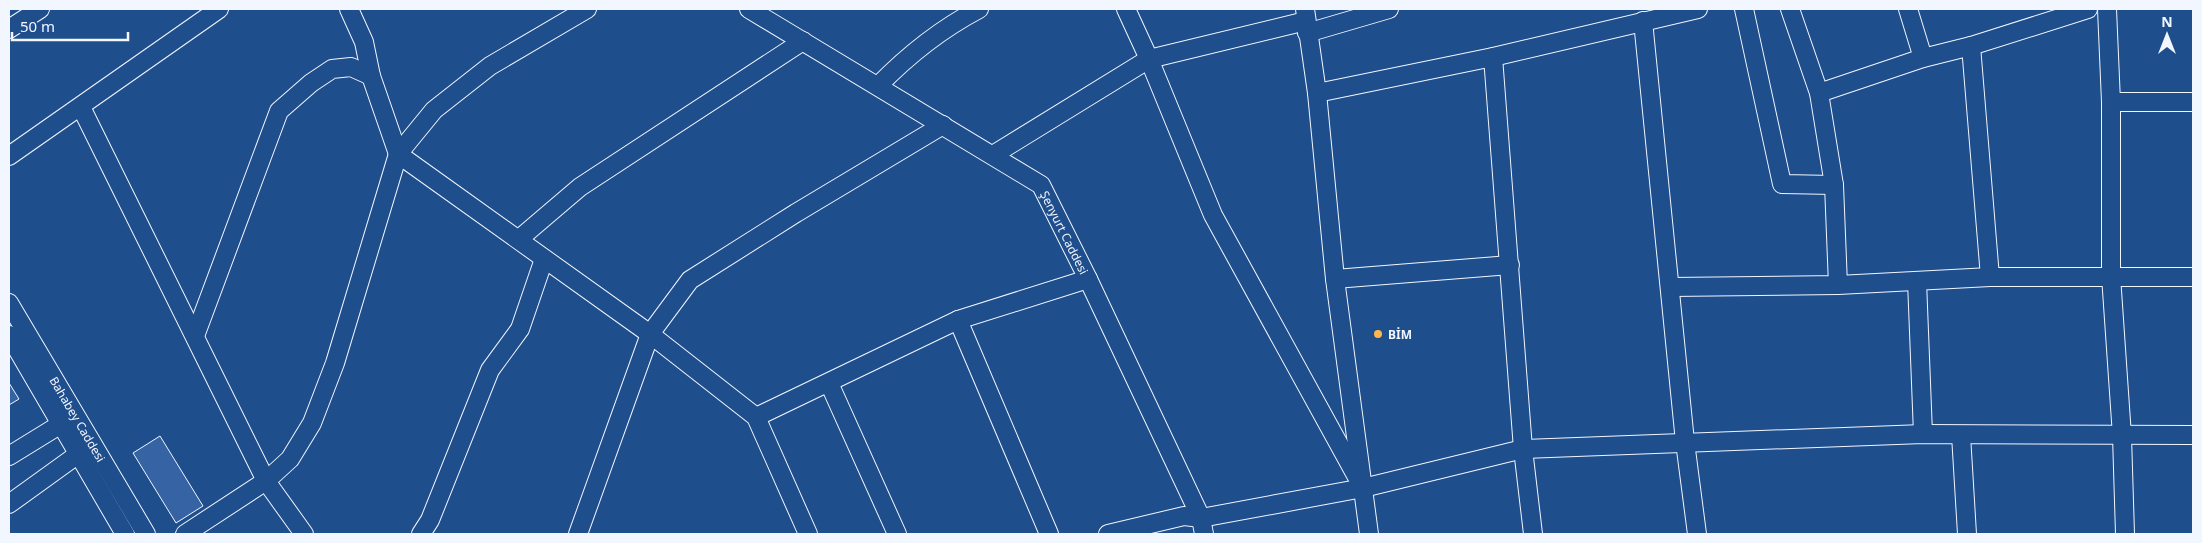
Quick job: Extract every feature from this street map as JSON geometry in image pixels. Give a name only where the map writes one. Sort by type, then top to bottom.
[{"type":"street","points":[[10,25],[40,9]]},
{"type":"street","points":[[9,156],[219,9]]},
{"type":"street","points":[[349,9],[364,42],[371,76],[398,154],[650,334],[756,418],[808,534]]},
{"type":"street","points":[[185,534],[266,481],[290,459],[312,423],[335,364],[398,154],[434,110],[490,66],[587,9]]},
{"type":"street","name":"Şenyurt Caddesi","points":[[749,9],[993,154],[1041,185],[1088,279],[1202,526]]},
{"type":"street","points":[[878,86],[916,50],[951,25],[979,9]]},
{"type":"street","points":[[1126,9],[1150,59],[1213,215],[1363,488]]},
{"type":"street","points":[[993,154],[1150,59],[1306,21],[1389,9]]},
{"type":"street","points":[[1317,93],[1493,57],[1698,9]]},
{"type":"street","points":[[1744,9],[1782,184],[1834,185]]},
{"type":"street","points":[[1790,9],[1818,93],[1834,185],[1838,285]]},
{"type":"street","points":[[1908,9],[1923,58]]},
{"type":"street","points":[[1818,93],[1923,58],[1972,46],[2088,9]]},
{"type":"street","points":[[2107,9],[2111,102],[2111,276],[2122,436],[2125,534]]},
{"type":"street","points":[[1306,21],[1317,93],[1335,279],[1369,534]]},
{"type":"street","points":[[1644,21],[1685,442],[1697,534]]},
{"type":"street","points":[[519,239],[580,187],[803,41]]},
{"type":"street","points":[[1972,46],[1990,277]]},
{"type":"street","points":[[1493,57],[1523,449],[1533,534]]},
{"type":"street","points":[[195,336],[279,111],[311,83],[332,70],[351,67],[371,76]]},
{"type":"street","points":[[2111,102],[2193,102]]},
{"type":"street","points":[[81,107],[266,481],[304,534]]},
{"type":"street","points":[[578,534],[650,334],[690,280],[796,213],[943,125]]},
{"type":"street","points":[[421,534],[430,520],[490,370],[520,329],[544,259]]},
{"type":"street","points":[[1335,279],[1510,265]]},
{"type":"street","points":[[1671,287],[1838,285],[1990,277],[2193,277]]},
{"type":"street","points":[[756,418],[958,320],[1088,279]]},
{"type":"street","points":[[1917,282],[1923,434]]},
{"type":"street","name":"Bahabey Caddesi","points":[[9,303],[146,534]]},
{"type":"street","points":[[958,320],[1050,534]]},
{"type":"street","name":"Bahabey Caddesi","points":[[9,335],[77,455],[125,534]]},
{"type":"street","points":[[829,383],[897,534]]},
{"type":"street","points":[[9,456],[61,424]]},
{"type":"street","points":[[1108,534],[1184,516],[1202,526],[1523,449],[1923,434],[2193,435]]},
{"type":"street","points":[[1961,435],[1967,534]]},
{"type":"street","points":[[9,504],[77,455]]},
{"type":"building","points":[[9,383],[19,399],[9,405]]},
{"type":"building","points":[[160,436],[203,506],[176,523],[133,453]]},
{"type":"place","name":"BİM","points":[[1378,334]]}]
